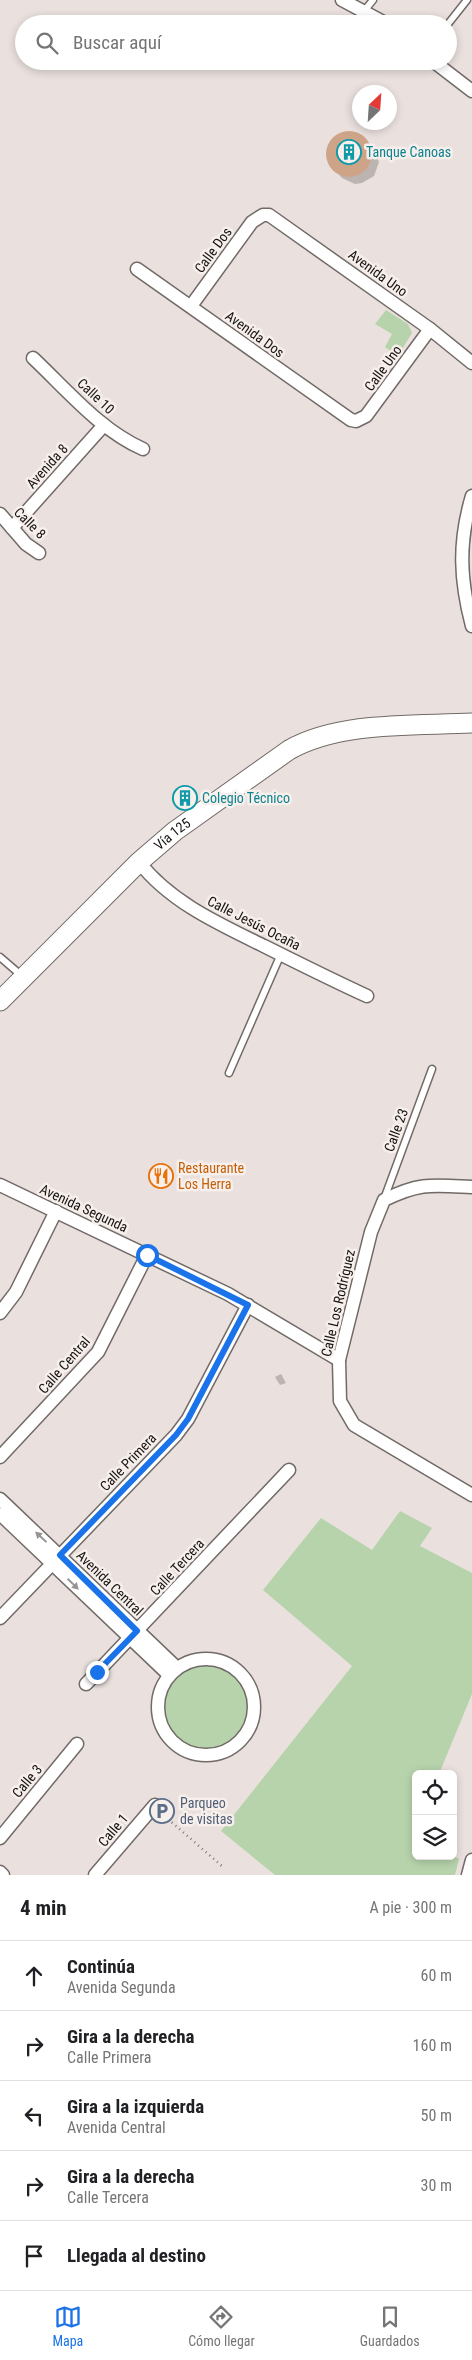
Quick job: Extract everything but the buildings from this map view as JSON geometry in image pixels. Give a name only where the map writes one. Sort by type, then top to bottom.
[{"type":"main road","name":"Vía 125","points":[[0,1001],[139,862],[175,831],[303,742],[325,735],[374,728],[472,723]]},
{"type":"street","points":[[342,0],[371,15]]},
{"type":"street","points":[[445,70],[472,91]]},
{"type":"street","name":"Calle Dos","points":[[191,306],[252,222],[263,215]]},
{"type":"street","name":"Avenida Uno","points":[[263,215],[276,218],[430,329],[472,363]]},
{"type":"street","name":"Avenida Dos","points":[[138,269],[346,418],[356,421]]},
{"type":"street","name":"Calle Uno","points":[[356,421],[366,416],[430,329]]},
{"type":"street","name":"Calle 10","points":[[34,358],[104,425],[129,443],[143,449]]},
{"type":"street","name":"Avenida 8","points":[[12,528],[104,425]]},
{"type":"street","points":[[472,496],[464,532],[461,570],[472,626]]},
{"type":"street","name":"Calle 8","points":[[0,514],[26,544],[39,553]]},
{"type":"street","name":"Calle Jesús Ocaña","points":[[139,862],[150,876],[194,910],[367,996]]},
{"type":"street","points":[[384,1200],[408,1188],[431,1184],[472,1187]]},
{"type":"street","name":"Avenida Segunda","points":[[0,1185],[248,1305],[339,1360]]},
{"type":"street","name":"Calle Los Rodríguez","points":[[384,1200],[371,1232],[339,1360],[340,1401],[354,1425],[472,1495]]},
{"type":"street","points":[[0,1313],[16,1292],[56,1212]]},
{"type":"street","name":"Calle Central","points":[[0,1457],[98,1352],[147,1255]]},
{"type":"street","name":"Calle Primera","points":[[0,1618],[176,1435],[188,1419],[248,1305]]},
{"type":"street","name":"Calle Tercera","points":[[86,1684],[289,1470]]},
{"type":"street","name":"Avenida Central","points":[[0,1499],[56,1559],[173,1672]]},
{"type":"street","name":"Avenida Central","points":[[0,1514],[56,1559]]},
{"type":"street","points":[[199,1659],[216,1659],[231,1665],[243,1676],[252,1689],[255,1705],[252,1721],[240,1742],[226,1751],[202,1755],[187,1751],[173,1742],[160,1721],[158,1705],[161,1689],[173,1672],[199,1659]]},
{"type":"street","name":"Calle 3","points":[[0,1838],[77,1744]]},
{"type":"street","name":"Calle 1","points":[[95,1875],[155,1805]]},
{"type":"street","points":[[468,1875],[472,1860]]},
{"type":"street","points":[[0,1872],[3,1875]]},
{"type":"lane","points":[[364,11],[373,0]]},
{"type":"lane","points":[[455,15],[467,0]]},
{"type":"lane","points":[[230,1074],[281,954]]},
{"type":"lane","points":[[0,957],[23,977]]},
{"type":"lane","name":"Calle 23","points":[[384,1200],[432,1069]]},
{"type":"path","points":[[179,789],[185,798]]},
{"type":"path","points":[[168,1818],[223,1867]]},
{"type":"green space","points":[[386,310],[408,324],[412,333],[398,356],[385,347],[392,334],[375,324]]},
{"type":"green space","points":[[400,1511],[432,1528],[420,1546],[472,1573],[472,1694],[441,1770],[412,1770],[412,1860],[457,1860],[457,1858],[459,1859],[455,1875],[275,1875],[221,1831],[352,1666],[263,1590],[321,1518],[372,1550]]},
{"type":"green space","points":[[198,1665],[214,1665],[230,1672],[241,1683],[248,1699],[245,1723],[236,1737],[230,1742],[214,1749],[198,1749],[182,1742],[171,1731],[164,1715],[164,1699],[171,1683],[182,1672]]},
{"type":"place","name":"Tanque Canoas","points":[[349,152]]},
{"type":"place","name":"Colegio Técnico","points":[[185,798]]},
{"type":"place","name":"Restaurante Los Herra","points":[[161,1176]]},
{"type":"place","name":"Parqueo de visitas","points":[[162,1811]]},
{"type":"route","points":[[97,1672],[137,1631],[60,1555],[176,1435],[188,1419],[248,1305],[147,1255]]}]
